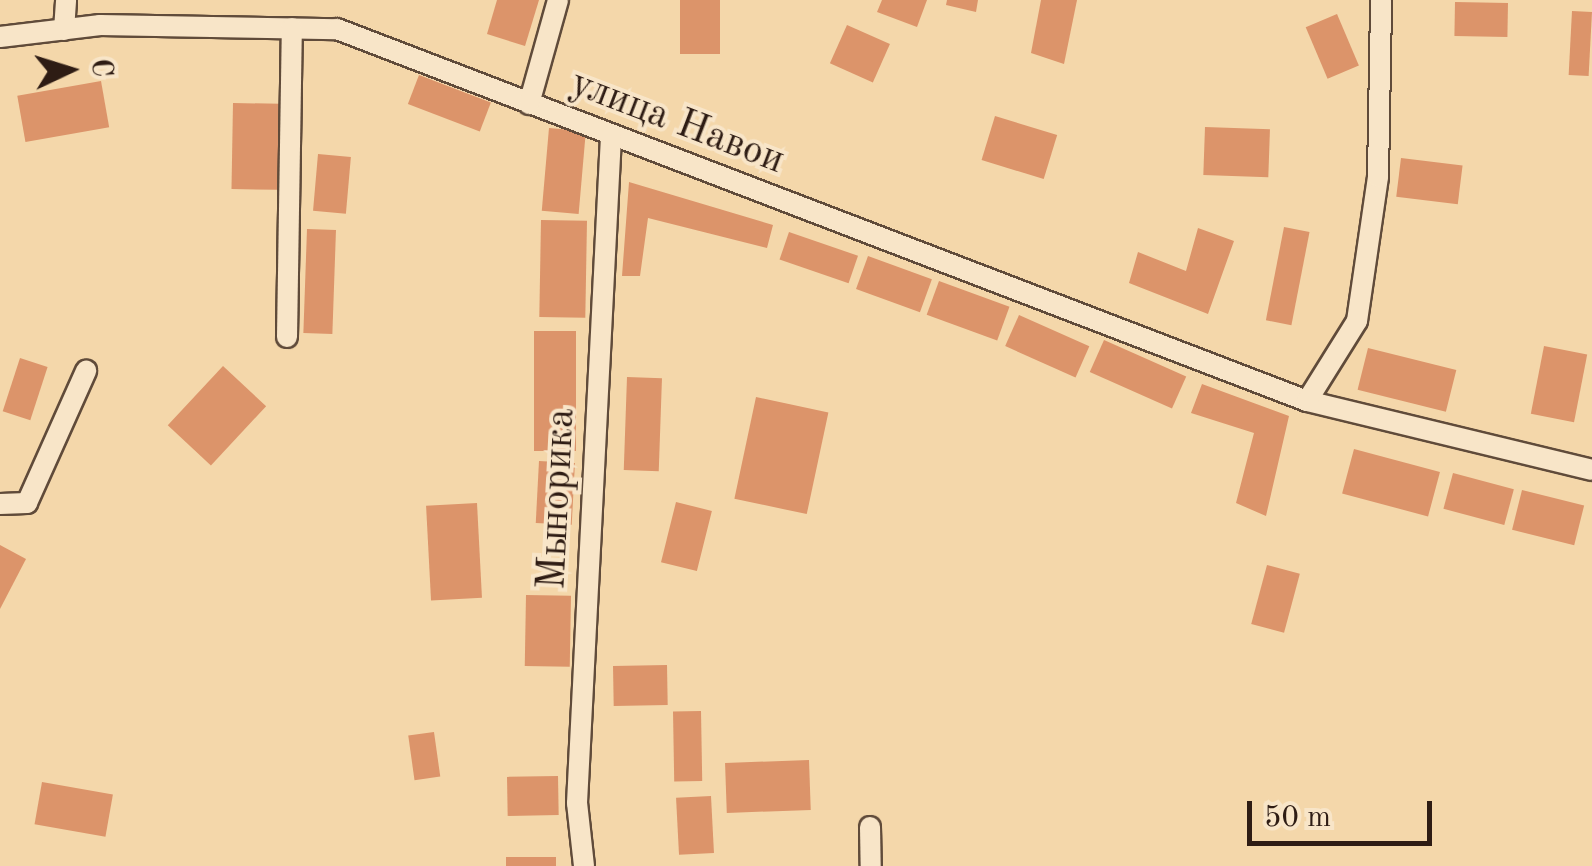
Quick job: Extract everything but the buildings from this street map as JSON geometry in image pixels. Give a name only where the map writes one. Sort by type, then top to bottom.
[{"type":"street","points":[[64,30],[66,0]]},
{"type":"street","points":[[529,104],[558,0]]},
{"type":"street","points":[[1307,401],[1357,322],[1378,176],[1381,0]]},
{"type":"street","points":[[287,337],[292,28]]},
{"type":"street","name":"улица Навои","points":[[0,37],[64,30],[337,29],[1307,401],[1592,470]]},
{"type":"street","name":"Мынорика","points":[[584,866],[577,803],[611,136]]},
{"type":"street","points":[[0,504],[27,503],[86,371]]},
{"type":"street","points":[[870,826],[871,866]]}]
